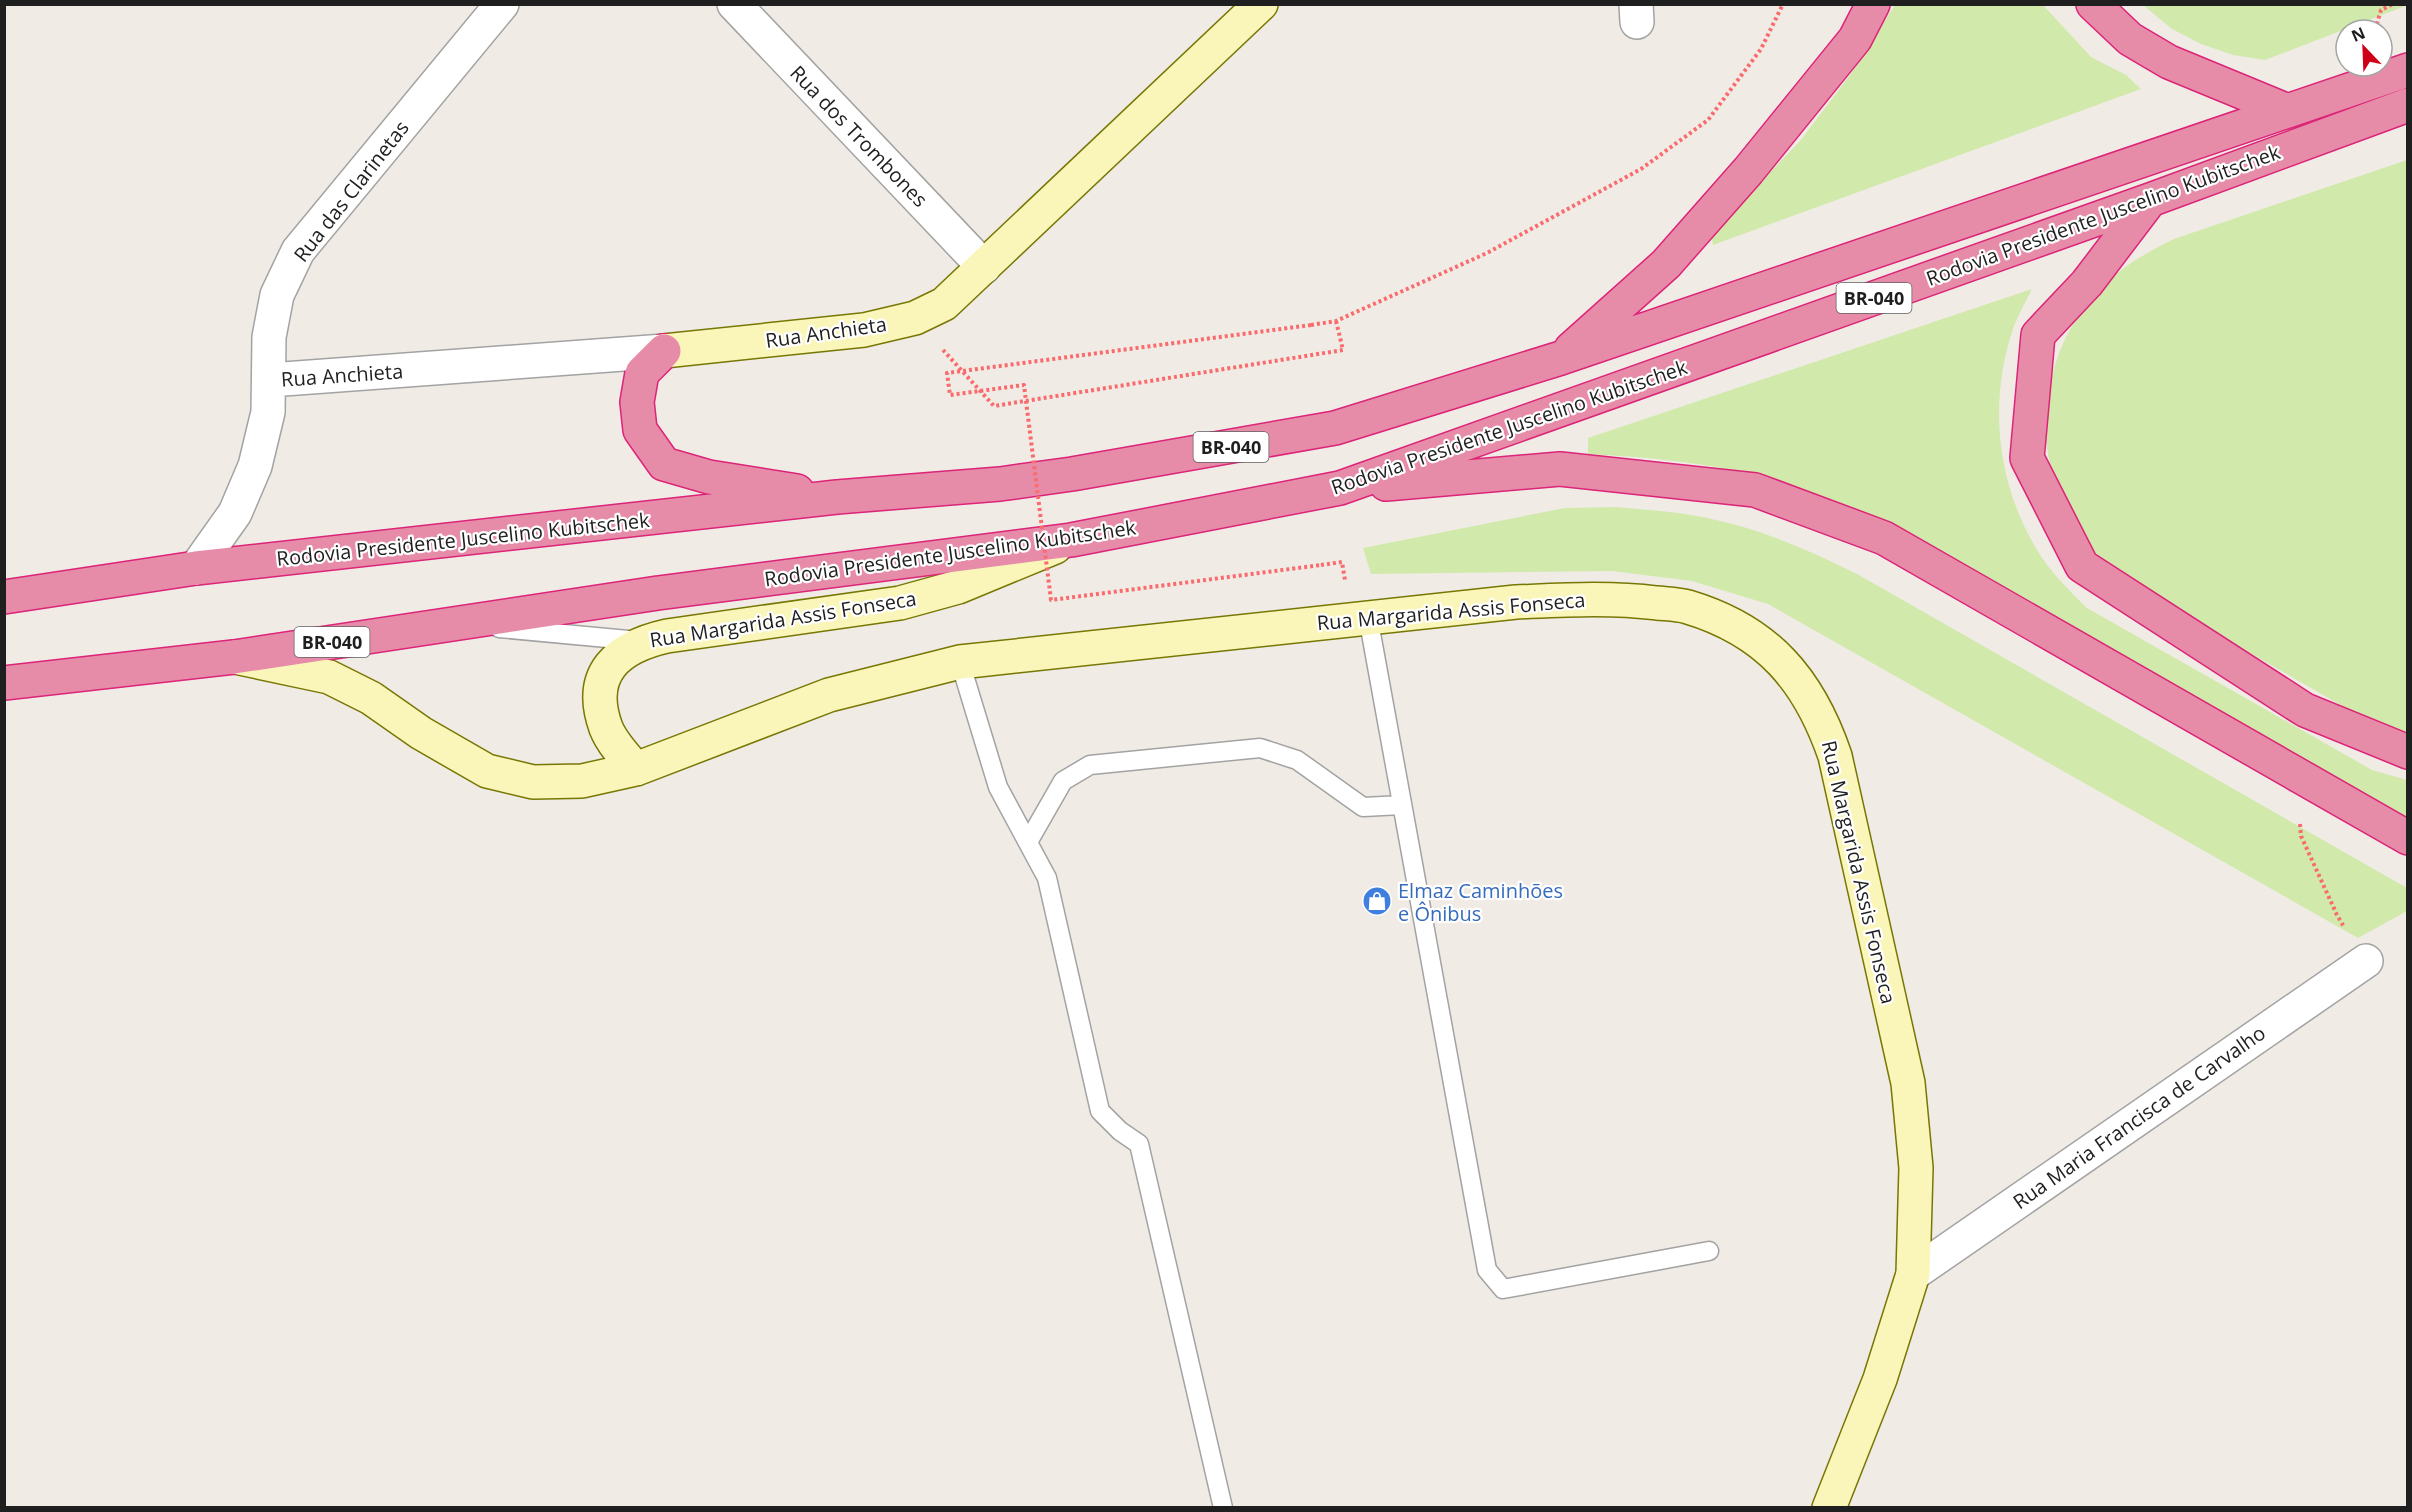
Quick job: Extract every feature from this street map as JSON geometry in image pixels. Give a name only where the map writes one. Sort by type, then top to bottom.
[{"type":"highway","points":[[1561,358],[1666,264],[1748,171],[1855,39],[1873,4]]},
{"type":"highway","points":[[2093,4],[2130,39],[2169,62],[2288,111]]},
{"type":"highway","name":"Rodovia Presidente Juscelino Kubitschek","points":[[4,597],[196,568],[837,497],[1000,484],[1072,474],[1335,428],[1561,358],[2408,70]]},
{"type":"highway","name":"Rodovia Presidente Juscelino Kubitschek","points":[[4,683],[234,657],[658,593],[1071,540],[1340,488],[2150,200],[2408,105]]},
{"type":"highway","points":[[2150,200],[2086,283],[2038,335],[2027,458],[2082,566],[2305,710],[2408,752]]},
{"type":"highway","points":[[664,351],[642,373],[637,402],[640,430],[664,464],[709,477],[837,497]]},
{"type":"highway","points":[[1340,488],[1560,470],[1755,490],[1884,538],[2408,838]]},
{"type":"street","name":"Rua das Clarinetas","points":[[196,568],[235,513],[255,466],[268,412],[269,337],[277,295],[298,252],[502,4]]},
{"type":"street","name":"Rua dos Trombones","points":[[734,4],[984,267]]},
{"type":"street","name":"Rua Anchieta","points":[[270,380],[664,351],[864,330],[915,318],[945,304],[1261,4]]},
{"type":"street","name":"Rua Margarida Assis Fonseca","points":[[636,769],[619,750],[606,729],[600,704],[603,682],[611,662],[628,648],[643,641],[900,603],[958,587],[1071,540]]},
{"type":"street","name":"Rua Margarida Assis Fonseca","points":[[234,657],[329,677],[371,698],[421,733],[487,771],[533,782],[582,781],[636,769],[829,694],[960,662],[1516,602],[1598,598],[1645,601],[1687,607],[1728,624],[1763,644],[1790,669],[1807,693],[1821,719],[1835,756],[1908,1083],[1916,1168],[1913,1274],[1880,1379],[1829,1508]]},
{"type":"street","name":"Rua Maria Francisca de Carvalho","points":[[1913,1274],[2366,961]]},
{"type":"lane","points":[[1368,617],[1487,1270],[1503,1289],[1709,1251]]},
{"type":"lane","points":[[456,624],[643,641]]},
{"type":"lane","points":[[960,662],[998,787],[1047,878],[1100,1111],[1120,1131],[1139,1144],[1223,1508]]},
{"type":"lane","points":[[1028,842],[1063,781],[1090,765],[1260,748],[1297,760],[1363,807],[1402,806]]},
{"type":"path","points":[[1321,565],[1052,600],[1024,385],[950,395],[946,373],[1336,321],[1486,253],[1641,169],[1708,120],[1761,49],[1784,4]]},
{"type":"path","points":[[2379,18],[2381,10],[2393,4]]},
{"type":"path","points":[[915,318],[994,406],[1343,350],[1336,321]]},
{"type":"path","points":[[2295,773],[2301,836],[2337,915],[2366,961]]},
{"type":"green space","points":[[1895,5],[2043,5],[2091,57],[2126,75],[2141,89],[1713,245],[1711,234],[1800,141],[1850,75]]},
{"type":"green space","points":[[2143,5],[2408,5],[2374,18],[2334,18],[2334,33],[2265,60],[2233,55],[2201,44],[2172,29]]},
{"type":"green space","points":[[2407,160],[2407,733],[2381,725],[2353,712],[2124,581],[2095,554],[2076,528],[2054,477],[2048,454],[2046,429],[2051,380],[2068,333],[2096,293],[2123,269],[2174,239]]},
{"type":"green space","points":[[2032,289],[2014,326],[2006,354],[1999,411],[2000,440],[2012,497],[2023,524],[2042,558],[2060,581],[2087,608],[2372,770],[2407,780],[2407,826],[1876,517],[1788,485],[1737,471],[1674,461],[1588,454],[1588,438]]},
{"type":"green space","points":[[1615,507],[1679,513],[1735,525],[1788,542],[1857,574],[2407,888],[2407,911],[2358,938],[1768,604],[1692,581],[1612,571],[1371,574],[1363,548],[1565,508]]},
{"type":"place","name":"Elmaz Caminhões e Ônibus","points":[[1377,901]]}]
